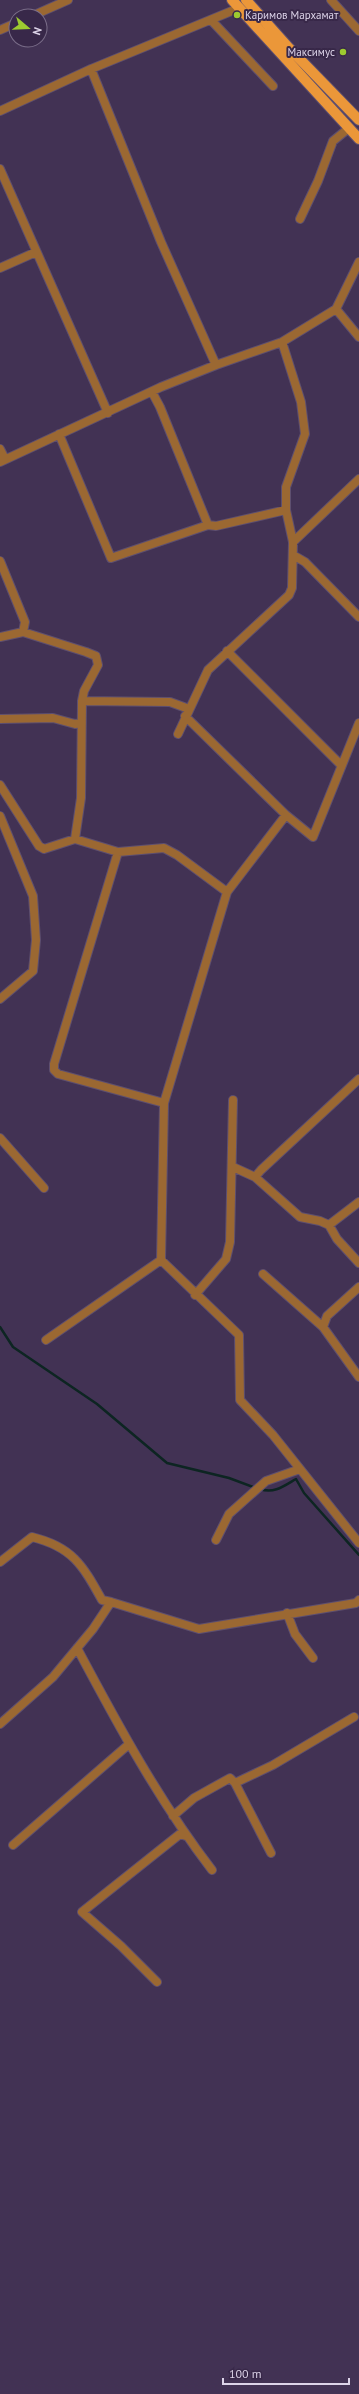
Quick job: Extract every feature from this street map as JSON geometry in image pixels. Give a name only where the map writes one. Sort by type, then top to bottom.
[{"type":"main road","points":[[232,0],[359,139]]},
{"type":"main road","points":[[246,0],[289,48],[359,120]]},
{"type":"street","points":[[48,9],[68,0]]},
{"type":"street","points":[[331,0],[359,31]]},
{"type":"street","points":[[0,111],[91,69],[239,8]]},
{"type":"street","points":[[352,23],[359,18]]},
{"type":"street","points":[[211,20],[273,86]]},
{"type":"street","points":[[91,69],[161,242],[216,365]]},
{"type":"street","points":[[300,219],[318,181],[333,141],[349,128]]},
{"type":"street","points":[[0,169],[108,413]]},
{"type":"street","points":[[0,268],[36,252]]},
{"type":"street","points":[[0,449],[2,461],[152,392],[216,365],[282,342],[336,309],[359,262]]},
{"type":"street","points":[[336,309],[359,337]]},
{"type":"street","points":[[178,734],[208,670],[288,595],[293,582],[293,542],[286,510],[286,487],[305,434],[301,402],[282,342]]},
{"type":"street","points":[[152,392],[160,407],[208,525]]},
{"type":"street","points":[[59,434],[112,558],[208,525],[216,526],[286,510]]},
{"type":"street","points":[[293,542],[359,479]]},
{"type":"street","points":[[293,555],[305,562],[359,617]]},
{"type":"street","points":[[0,561],[25,622],[23,632]]},
{"type":"street","points":[[0,637],[23,632],[96,656],[98,665],[84,691],[82,701],[80,722],[81,798],[75,839]]},
{"type":"street","points":[[227,652],[341,765]]},
{"type":"street","points":[[82,701],[170,702],[187,713],[286,815],[313,837],[359,723]]},
{"type":"street","points":[[0,719],[53,718],[75,724],[80,722]]},
{"type":"street","points":[[0,785],[2,794],[39,846],[44,849],[50,849],[75,839],[118,852],[164,848],[178,855],[227,892]]},
{"type":"street","points":[[286,815],[227,892],[164,1103],[161,1260],[195,1295],[239,1335],[240,1400],[273,1435],[359,1543]]},
{"type":"street","points":[[0,816],[33,896],[36,940],[33,971],[0,999]]},
{"type":"street","points":[[118,852],[54,1064],[54,1070],[58,1074],[164,1103]]},
{"type":"street","points":[[255,1178],[261,1170],[359,1079]]},
{"type":"street","points":[[195,1295],[226,1259],[230,1242],[230,1198],[233,1167],[234,1100]]},
{"type":"street","points":[[0,1138],[44,1188]]},
{"type":"street","points":[[233,1167],[255,1178],[300,1217],[320,1221],[329,1225],[337,1239],[359,1263]]},
{"type":"street","points":[[329,1225],[343,1212],[359,1202]]},
{"type":"street","points":[[46,1340],[161,1260]]},
{"type":"street","points":[[263,1274],[323,1327],[356,1376],[359,1377]]},
{"type":"street","points":[[323,1327],[327,1316],[359,1287]]},
{"type":"street","points":[[216,1540],[229,1514],[266,1481],[300,1469]]},
{"type":"street","points":[[0,1562],[32,1537],[47,1541],[65,1550],[84,1567],[102,1600],[199,1629],[358,1602]]},
{"type":"street","points":[[0,1724],[54,1677],[111,1602]]},
{"type":"street","points":[[287,1613],[295,1634],[313,1658]]},
{"type":"street","points":[[77,1648],[128,1745],[186,1836],[212,1870]]},
{"type":"street","points":[[235,1783],[273,1765],[354,1717]]},
{"type":"street","points":[[13,1845],[128,1745]]},
{"type":"street","points":[[173,1816],[194,1798],[230,1778],[235,1783],[271,1853]]},
{"type":"street","points":[[157,1982],[121,1946],[82,1912],[180,1834],[186,1836]]},
{"type":"waterway","points":[[0,1327],[13,1347],[97,1404],[167,1463],[229,1478],[256,1488]]},
{"type":"waterway","points":[[260,1489],[270,1491],[274,1490],[283,1487],[296,1479],[304,1493],[359,1555]]},
{"type":"place","name":"Каримов Мархамат","points":[[237,15]]},
{"type":"place","name":"Максимус","points":[[343,52]]}]
